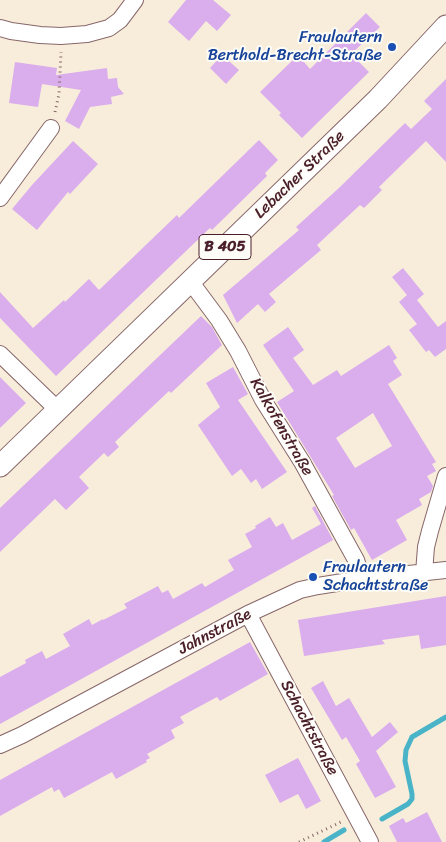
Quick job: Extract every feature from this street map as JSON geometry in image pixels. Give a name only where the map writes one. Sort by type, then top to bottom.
[{"type":"main road","name":"Lebacher Straße","points":[[0,466],[378,99],[446,26]]},
{"type":"street","points":[[0,28],[11,31],[61,36],[87,34],[109,28],[120,20],[135,0]]},
{"type":"street","points":[[0,198],[51,128]]},
{"type":"street","name":"Kalkofenstraße","points":[[190,281],[219,320],[238,351],[263,400],[302,462],[356,560],[362,579]]},
{"type":"street","points":[[0,354],[58,410]]},
{"type":"street","points":[[424,573],[426,547],[446,476]]},
{"type":"street","name":"Jahnstraße","points":[[0,745],[248,614],[300,590],[362,579],[446,570]]},
{"type":"street","name":"Schachtstraße","points":[[248,614],[370,842]]},
{"type":"path","points":[[51,128],[59,94],[61,36]]},
{"type":"path","points":[[299,842],[356,815]]},
{"type":"building","points":[[186,0],[213,0],[231,15],[217,31],[206,21],[189,41],[168,22]]},
{"type":"building","points":[[366,13],[380,27],[351,54],[369,72],[302,138],[260,92],[298,55],[310,69]]},
{"type":"building","points":[[222,55],[239,70],[226,84],[210,68]]},
{"type":"building","points":[[15,62],[57,68],[56,75],[107,68],[108,79],[117,78],[118,87],[124,94],[111,97],[112,104],[90,107],[79,129],[65,121],[81,90],[42,84],[38,107],[9,103]]},
{"type":"building","points":[[446,79],[446,162],[426,141],[379,187],[382,190],[364,208],[360,205],[317,245],[321,250],[269,294],[276,302],[265,312],[258,304],[237,323],[223,295],[299,230],[296,227],[405,123],[411,129],[432,109],[424,101]]},
{"type":"building","points":[[259,140],[278,160],[265,173],[267,176],[56,376],[0,318],[0,292],[33,328],[64,300],[65,302],[89,279],[99,290],[177,215],[179,218]]},
{"type":"building","points":[[73,141],[98,164],[70,194],[68,192],[37,230],[12,209]]},
{"type":"building","points":[[403,268],[424,294],[417,300],[438,327],[446,321],[446,349],[435,357],[429,350],[426,352],[409,330],[417,324],[399,302],[407,295],[392,277]]},
{"type":"building","points":[[201,316],[212,327],[222,345],[171,393],[169,391],[115,442],[119,447],[108,457],[104,453],[79,477],[89,488],[66,510],[55,499],[0,552],[0,508]]},
{"type":"building","points":[[288,327],[304,350],[293,358],[313,385],[337,370],[341,376],[389,345],[397,358],[393,361],[402,375],[388,384],[436,462],[432,464],[436,471],[427,476],[433,486],[431,492],[419,499],[422,505],[396,520],[407,540],[372,560],[354,528],[351,530],[332,496],[334,495],[277,402],[294,391],[263,345]],"holes":[[[373,413],[392,446],[355,468],[336,438]]]},
{"type":"building","points":[[233,367],[248,394],[238,400],[287,472],[262,489],[256,479],[251,483],[241,469],[232,476],[198,425],[220,407],[206,383]]},
{"type":"building","points":[[0,377],[26,403],[0,428]]},
{"type":"building","points":[[315,506],[333,540],[0,724],[0,677],[26,663],[25,660],[42,651],[46,659],[70,646],[63,634],[89,619],[92,625],[127,608],[124,604],[158,586],[162,593],[168,590],[173,599],[202,583],[205,587],[234,570],[228,560],[252,547],[245,534],[270,517],[276,527],[283,523],[292,540],[321,524],[312,508]]},
{"type":"building","points":[[446,596],[446,645],[421,649],[419,635],[382,640],[385,644],[304,656],[298,620]]},
{"type":"building","points":[[250,642],[268,674],[220,701],[217,697],[180,717],[184,723],[171,730],[175,738],[147,754],[150,758],[146,760],[147,762],[116,779],[112,772],[64,798],[59,789],[54,792],[52,787],[0,816],[0,780]]},
{"type":"building","points":[[323,681],[336,706],[349,698],[372,737],[390,722],[398,732],[376,751],[396,787],[375,798],[356,764],[360,761],[346,737],[342,740],[311,688]]},
{"type":"building","points":[[298,758],[321,801],[306,809],[298,794],[280,803],[265,775]]},
{"type":"building","points":[[427,812],[442,842],[397,842],[389,826],[403,818],[406,823]]},
{"type":"waterway","points":[[382,819],[408,804],[412,799],[405,761],[406,750],[412,737],[446,717]]},
{"type":"waterway","points":[[324,842],[344,830]]},
{"type":"place","name":"Fraulautern Berthold-Brecht-Straße","points":[[392,47]]},
{"type":"place","name":"Fraulautern Schachtstraße","points":[[313,577]]}]
